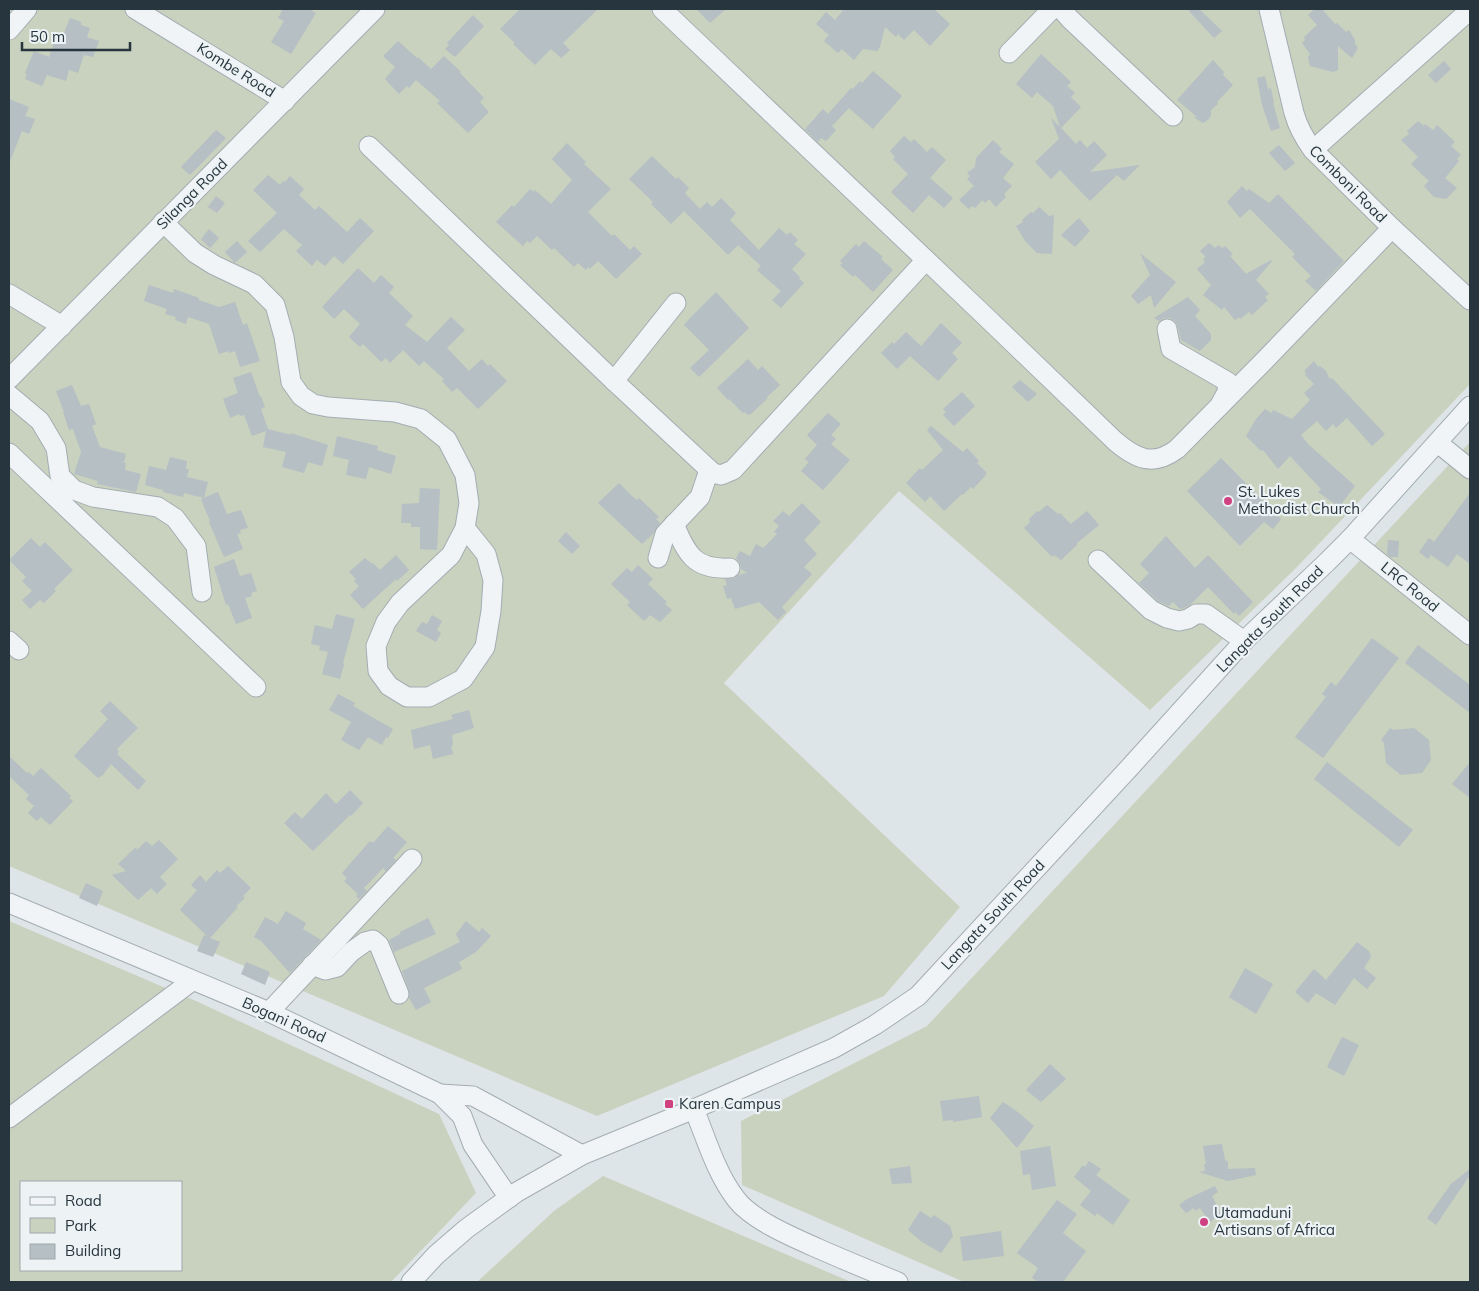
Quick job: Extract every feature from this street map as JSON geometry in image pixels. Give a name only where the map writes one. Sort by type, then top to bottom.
[{"type":"street","points":[[9,30],[27,9]]},
{"type":"street","name":"Kombe Road","points":[[135,9],[285,101]]},
{"type":"street","name":"Silanga Road","points":[[9,379],[375,9]]},
{"type":"street","points":[[662,9],[1115,441],[1138,457],[1146,460],[1164,458],[1177,449],[1264,362],[1392,228]]},
{"type":"street","points":[[1009,53],[1052,9]]},
{"type":"street","points":[[1061,9],[1173,116]]},
{"type":"street","name":"Comboni Road","points":[[1269,9],[1298,125],[1312,150],[1470,300]]},
{"type":"street","points":[[1312,150],[1470,10]]},
{"type":"street","points":[[369,146],[709,470],[721,475],[733,470],[926,260]]},
{"type":"street","points":[[163,222],[195,253],[214,265],[254,284],[275,305],[284,337],[291,382],[300,396],[313,404],[328,407],[395,412],[421,419],[447,440],[464,475],[468,503],[465,528],[450,555],[400,603],[386,622],[376,646],[378,671],[389,686],[406,697],[429,697],[462,679],[485,647],[491,611],[492,580],[486,554],[465,528]]},
{"type":"street","points":[[9,294],[62,326]]},
{"type":"street","points":[[614,381],[676,303]]},
{"type":"street","points":[[1167,329],[1171,349],[1228,382],[1227,392],[1221,404]]},
{"type":"street","points":[[9,395],[40,421],[56,448],[60,476],[74,490],[93,497],[158,507],[175,518],[196,546],[202,592]]},
{"type":"street","name":"Langata South Road","points":[[410,1282],[452,1240],[510,1198],[582,1155],[834,1048],[875,1025],[918,996],[1244,641],[1350,539],[1470,406]]},
{"type":"street","points":[[1438,443],[1470,469]]},
{"type":"street","points":[[9,453],[256,687]]},
{"type":"street","points":[[658,558],[665,534],[700,497],[709,470]]},
{"type":"street","points":[[674,524],[684,548],[692,557],[702,564],[716,569],[730,568]]},
{"type":"street","name":"LRC Road","points":[[1350,539],[1470,635]]},
{"type":"street","points":[[1098,560],[1151,610],[1167,618],[1179,621],[1188,619],[1196,614],[1206,614],[1244,641]]},
{"type":"street","points":[[269,1012],[412,858]]},
{"type":"street","name":"Bogani Road","points":[[9,902],[269,1012],[440,1094],[462,1116],[473,1145],[510,1198]]},
{"type":"street","points":[[312,966],[325,970],[337,966],[351,952],[365,942],[373,940],[379,946],[399,994]]},
{"type":"street","points":[[9,1118],[192,981]]},
{"type":"street","points":[[440,1094],[473,1096],[582,1155]]},
{"type":"street","points":[[694,1109],[728,1188],[750,1212],[794,1237],[898,1282]]},
{"type":"green space","points":[[9,9],[1470,9],[1470,384],[1297,567],[1150,710],[899,491],[724,683],[960,907],[884,996],[597,1116],[9,866]]},
{"type":"green space","points":[[1470,442],[1470,1282],[964,1282],[742,1185],[741,1121],[927,1026]]},
{"type":"green space","points":[[9,921],[196,1001],[439,1114],[476,1193],[391,1282],[9,1282]]},
{"type":"green space","points":[[603,1176],[851,1282],[477,1282],[554,1211]]},
{"type":"building","points":[[283,9],[309,9],[316,13],[291,54],[271,42],[284,21],[278,18]]},
{"type":"building","points":[[520,9],[598,9],[563,43],[570,50],[561,58],[551,49],[535,65],[500,29]]},
{"type":"building","points":[[696,9],[726,9],[710,23]]},
{"type":"building","points":[[844,9],[934,9],[950,24],[930,46],[914,30],[904,40],[898,34],[896,37],[885,27],[880,47],[877,51],[863,49],[854,60],[842,49],[838,53],[824,41],[829,35],[816,24],[826,12],[835,20]]},
{"type":"building","points":[[1191,9],[1199,9],[1222,31],[1214,38],[1189,11]]},
{"type":"building","points":[[1315,9],[1322,9],[1335,24],[1337,23],[1346,32],[1349,30],[1358,48],[1352,58],[1338,46],[1338,70],[1333,72],[1310,66],[1308,57],[1310,54],[1302,43],[1305,40],[1304,37],[1317,25],[1308,15]]},
{"type":"building","points":[[473,15],[484,26],[455,57],[445,49],[449,45],[447,43]]},
{"type":"building","points":[[70,18],[90,28],[87,37],[99,41],[93,57],[84,55],[78,73],[69,70],[66,81],[47,75],[42,86],[25,79],[27,74],[25,73],[34,51],[49,57],[55,39],[58,39],[60,34],[63,35]]},
{"type":"building","points":[[398,41],[431,69],[444,56],[484,98],[480,102],[489,112],[468,133],[437,103],[440,101],[416,80],[409,88],[407,86],[399,94],[385,79],[395,67],[383,56]]},
{"type":"building","points":[[1041,54],[1071,82],[1067,86],[1075,93],[1071,97],[1081,107],[1061,128],[1076,144],[1080,140],[1087,148],[1094,141],[1107,155],[1090,172],[1140,165],[1124,181],[1117,175],[1090,201],[1060,170],[1051,179],[1035,162],[1059,139],[1051,118],[1060,127],[1053,106],[1037,92],[1032,98],[1016,84]]},
{"type":"building","points":[[1213,60],[1224,72],[1223,75],[1233,85],[1211,110],[1209,119],[1203,123],[1195,118],[1196,116],[1177,100]]},
{"type":"building","points":[[1444,61],[1451,69],[1436,83],[1428,75]]},
{"type":"building","points":[[873,71],[902,96],[873,129],[849,108],[832,126],[836,130],[826,141],[821,138],[818,142],[805,129],[823,109],[828,114],[851,88],[853,89],[860,81],[862,83]]},
{"type":"building","points":[[1265,76],[1268,89],[1271,88],[1280,128],[1271,131],[1262,105],[1257,78]]},
{"type":"building","points":[[9,99],[29,107],[25,116],[35,119],[29,134],[22,131],[9,164]]},
{"type":"building","points":[[1418,121],[1433,130],[1437,125],[1455,142],[1451,146],[1461,155],[1457,159],[1459,161],[1445,178],[1457,188],[1446,199],[1434,197],[1424,186],[1429,181],[1411,164],[1418,157],[1401,140],[1409,134],[1407,131]]},
{"type":"building","points":[[216,130],[226,138],[190,175],[181,167]]},
{"type":"building","points":[[904,136],[911,142],[914,139],[927,152],[932,147],[946,160],[930,178],[953,198],[944,208],[929,195],[913,213],[891,192],[908,174],[893,159],[895,157],[890,151]]},
{"type":"building","points":[[993,140],[1002,149],[999,152],[1014,164],[1003,178],[1012,186],[1004,194],[1006,197],[996,207],[989,199],[985,203],[982,200],[975,208],[972,206],[969,209],[959,200],[974,186],[967,179],[970,176],[967,173],[975,167],[976,158]]},
{"type":"building","points":[[567,143],[586,162],[584,164],[611,189],[588,212],[612,236],[614,234],[630,250],[634,246],[642,254],[616,279],[598,261],[590,269],[588,267],[586,270],[578,263],[574,267],[554,248],[552,250],[537,236],[530,243],[527,241],[523,246],[496,222],[512,205],[514,207],[530,189],[534,192],[535,190],[551,204],[572,180],[552,159]]},
{"type":"building","points":[[1279,145],[1295,163],[1285,171],[1269,153]]},
{"type":"building","points":[[652,156],[676,179],[678,177],[689,188],[685,193],[700,209],[707,202],[712,207],[721,198],[736,213],[730,220],[759,250],[779,228],[787,235],[790,232],[798,240],[794,244],[806,254],[792,269],[804,283],[781,308],[772,300],[781,291],[757,270],[761,266],[738,245],[728,255],[684,211],[671,224],[651,204],[653,202],[629,179]]},
{"type":"building","points":[[268,175],[280,185],[290,176],[304,189],[299,195],[315,210],[319,206],[347,232],[360,218],[374,231],[343,264],[334,256],[325,266],[317,260],[312,266],[296,251],[302,245],[284,229],[260,252],[248,241],[277,213],[253,190]]},
{"type":"building","points":[[1242,186],[1247,191],[1249,189],[1269,203],[1278,194],[1344,261],[1316,291],[1305,281],[1311,276],[1292,257],[1295,254],[1250,209],[1240,218],[1227,202]]},
{"type":"building","points":[[216,196],[225,203],[217,213],[208,207]]},
{"type":"building","points":[[1039,207],[1049,216],[1054,215],[1052,254],[1037,253],[1025,241],[1016,226]]},
{"type":"building","points":[[1079,218],[1090,231],[1075,247],[1061,235]]},
{"type":"building","points":[[209,229],[219,238],[210,248],[201,239]]},
{"type":"building","points":[[237,241],[247,252],[235,263],[225,252]]},
{"type":"building","points":[[864,241],[883,257],[881,259],[893,270],[873,292],[855,275],[853,277],[840,265],[843,263],[840,261],[856,244],[859,247]]},
{"type":"building","points":[[1209,243],[1215,248],[1219,245],[1222,248],[1225,246],[1233,254],[1230,256],[1246,274],[1272,261],[1256,280],[1269,294],[1265,297],[1268,300],[1252,315],[1249,312],[1240,319],[1239,317],[1235,320],[1224,307],[1222,310],[1203,295],[1211,285],[1197,269],[1205,262],[1203,259],[1206,257],[1200,251]]},
{"type":"building","points":[[1140,253],[1176,282],[1154,308],[1151,295],[1138,304],[1131,296],[1150,275]]},
{"type":"building","points":[[358,268],[374,283],[381,275],[394,287],[389,293],[413,316],[405,325],[427,342],[451,317],[465,330],[447,348],[469,371],[482,359],[488,366],[490,364],[507,381],[478,409],[457,388],[452,392],[442,381],[444,379],[424,361],[419,366],[403,350],[390,363],[386,358],[381,362],[363,344],[360,347],[349,337],[360,324],[344,309],[334,319],[322,307]]},
{"type":"building","points":[[149,285],[173,293],[174,289],[219,307],[235,302],[243,325],[247,323],[260,361],[240,367],[235,351],[219,354],[209,324],[188,317],[186,324],[175,320],[176,317],[165,314],[167,309],[144,301]]},
{"type":"building","points":[[716,292],[749,328],[699,377],[690,368],[709,350],[684,325]]},
{"type":"building","points":[[1188,297],[1200,310],[1195,316],[1211,334],[1211,340],[1200,351],[1181,340],[1175,321],[1170,318],[1164,318],[1159,321],[1154,318]]},
{"type":"building","points":[[941,323],[962,343],[952,353],[958,359],[938,381],[910,356],[897,369],[881,353],[906,332],[921,346]]},
{"type":"building","points":[[748,359],[758,370],[762,366],[780,385],[748,415],[728,400],[717,388]]},
{"type":"building","points":[[1314,361],[1318,367],[1320,366],[1326,371],[1329,378],[1333,379],[1385,434],[1372,446],[1347,418],[1336,428],[1333,424],[1326,431],[1317,421],[1301,435],[1308,444],[1355,486],[1339,507],[1318,492],[1321,489],[1290,456],[1278,469],[1263,450],[1261,451],[1246,436],[1256,419],[1265,409],[1271,413],[1273,410],[1292,419],[1310,400],[1304,393],[1314,384],[1305,375],[1304,371]]},
{"type":"building","points":[[251,372],[265,407],[261,409],[268,429],[291,435],[291,433],[328,445],[322,466],[308,462],[304,473],[282,467],[286,452],[263,447],[266,431],[252,436],[244,415],[240,416],[239,414],[230,418],[223,399],[238,393],[233,378]]},
{"type":"building","points":[[1020,380],[1037,394],[1028,402],[1012,387]]},
{"type":"building","points":[[72,385],[81,406],[89,404],[96,424],[92,426],[100,447],[126,454],[125,470],[141,474],[136,492],[97,484],[98,481],[74,474],[81,452],[73,429],[69,430],[56,391]]},
{"type":"building","points":[[962,392],[975,406],[954,426],[943,415],[946,412],[943,409]]},
{"type":"building","points":[[828,413],[841,424],[831,435],[836,439],[831,444],[850,460],[823,490],[801,471],[809,462],[805,459],[817,445],[807,435]]},
{"type":"building","points":[[931,426],[963,452],[967,448],[979,461],[977,463],[987,473],[973,489],[971,487],[944,511],[930,496],[925,502],[906,483],[920,468],[922,470],[943,450],[927,430]]},
{"type":"building","points":[[337,436],[378,446],[377,450],[396,456],[391,474],[369,467],[366,479],[346,475],[349,460],[333,456]]},
{"type":"building","points":[[170,457],[187,461],[186,469],[189,469],[187,477],[208,482],[204,498],[184,493],[183,497],[145,485],[149,466],[166,470]]},
{"type":"building","points":[[1221,458],[1281,519],[1273,529],[1264,522],[1240,546],[1187,491]]},
{"type":"building","points":[[619,483],[633,497],[637,500],[639,498],[659,517],[656,519],[660,523],[654,533],[642,544],[598,503]]},
{"type":"building","points":[[420,488],[440,489],[437,550],[420,549],[420,527],[411,527],[411,523],[401,523],[402,504],[419,503]]},
{"type":"building","points":[[218,492],[227,514],[241,510],[248,528],[240,530],[241,533],[237,534],[243,549],[224,557],[201,499]]},
{"type":"building","points":[[1470,493],[1470,564],[1457,554],[1448,567],[1431,555],[1428,559],[1419,552],[1429,538],[1434,542]]},
{"type":"building","points":[[802,503],[821,522],[804,540],[817,554],[804,567],[812,574],[782,607],[786,612],[778,620],[759,602],[735,609],[731,598],[727,599],[723,586],[727,585],[725,579],[735,578],[738,575],[747,573],[741,569],[740,563],[736,558],[740,551],[750,556],[756,544],[763,548],[777,534],[774,532],[779,526],[773,521],[783,511],[789,516]]},
{"type":"building","points":[[1047,505],[1058,514],[1060,513],[1071,524],[1087,511],[1099,525],[1077,543],[1061,560],[1054,555],[1052,557],[1024,528],[1037,511],[1039,512]]},
{"type":"building","points":[[566,532],[580,546],[572,554],[558,541]]},
{"type":"building","points":[[1166,536],[1195,568],[1208,555],[1253,602],[1239,616],[1235,612],[1234,614],[1208,587],[1191,604],[1184,608],[1180,609],[1173,602],[1169,606],[1158,601],[1139,583],[1149,573],[1140,564]]},
{"type":"building","points":[[31,538],[40,547],[45,542],[73,570],[54,589],[56,591],[44,603],[40,600],[30,609],[22,600],[32,591],[22,581],[26,577],[9,560]]},
{"type":"building","points":[[1388,540],[1399,541],[1398,557],[1390,557],[1387,554]]},
{"type":"building","points":[[396,555],[409,570],[397,581],[396,579],[363,609],[350,595],[359,586],[354,581],[356,579],[349,572],[365,558],[380,570]]},
{"type":"building","points":[[234,559],[240,576],[251,573],[257,591],[251,593],[252,596],[245,598],[252,618],[236,624],[228,604],[226,605],[214,567]]},
{"type":"building","points":[[638,565],[653,579],[648,584],[667,602],[665,604],[672,610],[660,622],[650,615],[644,621],[627,605],[630,602],[611,584],[627,568],[632,572]]},
{"type":"building","points":[[336,614],[355,619],[340,679],[322,674],[328,652],[319,650],[320,646],[311,644],[315,625],[332,629]]},
{"type":"building","points":[[432,615],[442,621],[437,630],[441,633],[436,642],[416,631],[422,622],[427,624]]},
{"type":"building","points":[[1372,638],[1399,658],[1323,758],[1295,737],[1326,697],[1322,694],[1331,682],[1336,686]]},
{"type":"building","points":[[1418,645],[1470,685],[1470,713],[1405,663]]},
{"type":"building","points":[[338,694],[355,703],[353,706],[393,729],[382,745],[368,737],[359,750],[341,740],[351,722],[329,710]]},
{"type":"building","points":[[110,701],[138,728],[117,749],[119,752],[117,754],[146,781],[138,790],[111,764],[103,775],[98,778],[74,756],[108,719],[100,711]]},
{"type":"building","points":[[469,710],[474,728],[452,735],[453,746],[451,746],[453,754],[433,759],[430,745],[414,749],[411,730],[453,719],[451,715]]},
{"type":"building","points":[[1390,728],[1393,730],[1414,728],[1429,740],[1431,760],[1422,773],[1401,775],[1386,763],[1384,743],[1381,740]]},
{"type":"building","points":[[9,756],[27,773],[29,772],[33,776],[41,768],[71,796],[69,798],[73,801],[50,825],[41,817],[37,821],[28,813],[34,806],[26,799],[29,795],[9,776]]},
{"type":"building","points":[[1327,762],[1413,830],[1399,847],[1314,779]]},
{"type":"building","points":[[1470,762],[1470,798],[1452,784]]},
{"type":"building","points":[[350,790],[363,803],[313,851],[284,823],[295,812],[302,819],[326,793],[336,804]]},
{"type":"building","points":[[388,826],[407,842],[393,858],[396,860],[386,871],[383,868],[364,888],[367,891],[359,899],[356,896],[358,894],[344,881],[347,878],[342,873],[370,841],[373,843]]},
{"type":"building","points":[[159,840],[178,859],[160,877],[167,884],[157,894],[151,888],[138,900],[112,875],[126,871],[118,864],[136,847],[137,850],[146,841],[152,846]]},
{"type":"building","points":[[228,866],[251,888],[243,896],[245,898],[236,906],[238,907],[210,938],[220,942],[213,957],[197,951],[204,935],[207,936],[180,910],[197,890],[191,885],[200,875],[206,882],[217,870],[220,873]]},
{"type":"building","points":[[86,883],[103,891],[97,906],[79,898]]},
{"type":"building","points":[[286,911],[306,923],[303,929],[321,940],[290,973],[261,941],[254,937],[265,917],[278,924]]},
{"type":"building","points":[[428,918],[436,934],[394,952],[389,940],[400,934],[400,932]]},
{"type":"building","points":[[466,921],[479,932],[482,928],[491,936],[476,952],[459,962],[462,969],[424,988],[431,1002],[416,1010],[409,998],[409,990],[402,971],[460,942],[456,934]]},
{"type":"building","points":[[1357,942],[1369,951],[1371,957],[1364,968],[1376,978],[1367,989],[1354,978],[1335,1005],[1316,993],[1308,1003],[1295,992],[1314,969],[1326,980]]},
{"type":"building","points":[[246,962],[270,972],[265,985],[241,974]]},
{"type":"building","points":[[1245,968],[1273,984],[1256,1014],[1229,997]]},
{"type":"building","points":[[1342,1037],[1359,1045],[1344,1076],[1327,1067]]},
{"type":"building","points":[[1050,1064],[1066,1079],[1041,1102],[1026,1090]]},
{"type":"building","points":[[979,1096],[982,1117],[953,1122],[953,1120],[943,1121],[940,1101]]},
{"type":"building","points":[[1003,1102],[1034,1126],[1017,1148],[990,1118]]},
{"type":"building","points":[[1222,1144],[1225,1160],[1228,1162],[1228,1169],[1255,1168],[1256,1175],[1228,1181],[1199,1172],[1205,1171],[1204,1164],[1206,1164],[1203,1146]]},
{"type":"building","points":[[1050,1146],[1056,1186],[1032,1190],[1030,1174],[1023,1175],[1020,1151]]},
{"type":"building","points":[[1089,1161],[1101,1169],[1096,1175],[1130,1200],[1113,1225],[1097,1213],[1095,1216],[1080,1205],[1091,1191],[1074,1177],[1083,1165],[1085,1167]]},
{"type":"building","points":[[910,1166],[912,1183],[892,1184],[889,1169]]},
{"type":"building","points":[[1470,1169],[1470,1175],[1436,1225],[1427,1218],[1451,1184]]},
{"type":"building","points":[[1215,1186],[1218,1192],[1212,1196],[1221,1214],[1210,1222],[1200,1208],[1195,1211],[1194,1208],[1186,1213],[1179,1205],[1187,1199]]},
{"type":"building","points":[[1057,1200],[1077,1214],[1063,1233],[1086,1251],[1063,1282],[1038,1282],[1032,1278],[1038,1268],[1017,1253]]},
{"type":"building","points":[[920,1211],[931,1218],[934,1215],[950,1226],[953,1236],[941,1253],[922,1242],[908,1230]]},
{"type":"building","points":[[1001,1231],[1004,1256],[963,1261],[960,1237]]},
{"type":"place","name":"St. Lukes Methodist Church","points":[[1228,501]]},
{"type":"place","name":"Karen Campus","points":[[669,1104]]},
{"type":"place","name":"Utamaduni Artisans of Africa","points":[[1204,1222]]}]
